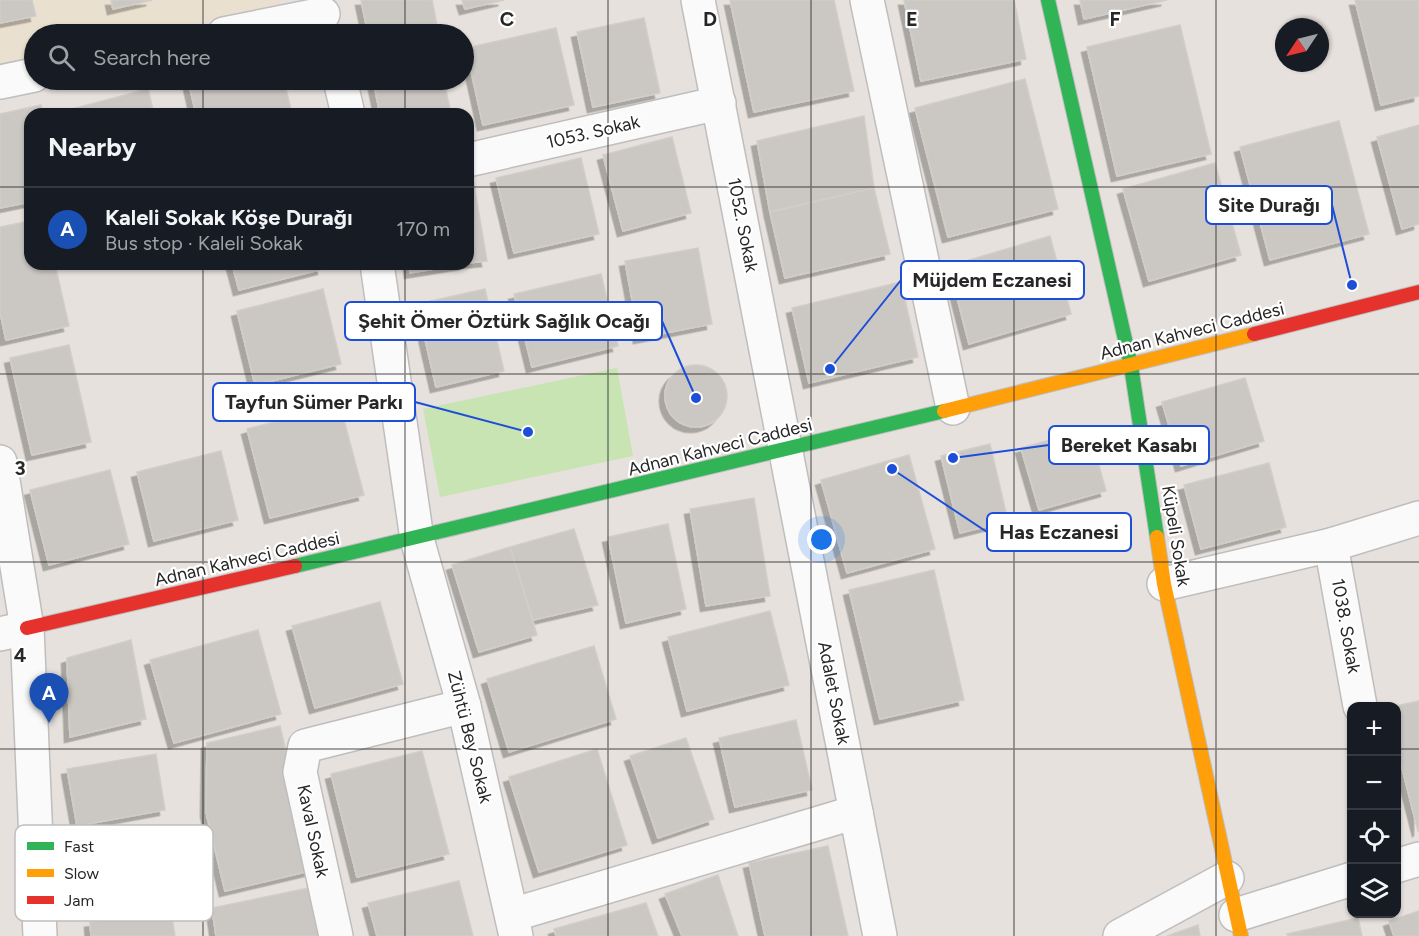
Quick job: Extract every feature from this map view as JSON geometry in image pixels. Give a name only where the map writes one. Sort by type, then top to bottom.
[{"type":"street","name":"1052. Sokak","points":[[698,0],[787,449]]},
{"type":"street","points":[[867,0],[953,408]]},
{"type":"street","name":"Küpeli Sokak","points":[[1048,0],[1131,366],[1164,584],[1238,925]]},
{"type":"street","points":[[280,24],[324,16]]},
{"type":"street","points":[[0,82],[24,77]]},
{"type":"street","points":[[342,90],[347,108]]},
{"type":"street","name":"1053. Sokak","points":[[474,159],[719,103]]},
{"type":"street","name":"Zühtü Bey Sokak","points":[[379,270],[417,539],[464,706],[514,926]]},
{"type":"street","name":"Adnan Kahveci Caddesi","points":[[14,631],[417,539],[1131,366],[1419,292]]},
{"type":"street","name":"Adalet Sokak","points":[[787,449],[880,936]]},
{"type":"street","points":[[0,462],[31,825]]},
{"type":"street","points":[[1164,584],[1331,545],[1419,518]]},
{"type":"street","name":"1038. Sokak","points":[[1331,545],[1359,702]]},
{"type":"street","name":"Kaval Sokak","points":[[336,936],[300,772],[305,746],[464,706]]},
{"type":"street","points":[[514,926],[856,812]]},
{"type":"street","points":[[1401,864],[1419,859]]},
{"type":"street","points":[[1120,936],[1227,878]]},
{"type":"street","points":[[1238,925],[1347,881]]},
{"type":"street","points":[[39,921],[40,936]]},
{"type":"shaded area","points":[[0,0],[280,0],[281,6],[194,24],[24,24],[24,60],[0,65]]},
{"type":"green space","points":[[617,368],[633,456],[440,497],[423,409]]},
{"type":"building","points":[[0,0],[32,0],[36,16],[0,23]]},
{"type":"building","points":[[111,0],[152,0],[113,9]]},
{"type":"building","points":[[361,0],[432,0],[437,24],[366,24]]},
{"type":"building","points":[[462,0],[504,0],[465,9]]},
{"type":"building","points":[[730,0],[834,0],[854,91],[754,112]]},
{"type":"building","points":[[904,0],[1014,0],[1026,59],[921,81]]},
{"type":"building","points":[[1080,0],[1167,0],[1084,19]]},
{"type":"building","points":[[1355,0],[1419,0],[1419,96],[1381,105]]},
{"type":"building","points":[[644,18],[660,93],[593,107],[577,32]]},
{"type":"building","points":[[1180,25],[1211,154],[1117,176],[1087,47]]},
{"type":"building","points":[[556,28],[574,105],[483,125],[474,84],[474,46]]},
{"type":"building","points":[[1025,79],[1058,209],[948,237],[915,108]]},
{"type":"building","points":[[148,90],[153,108],[76,108]]},
{"type":"building","points":[[190,90],[286,90],[291,108],[195,108]]},
{"type":"building","points":[[375,90],[446,90],[450,108],[379,108]]},
{"type":"building","points":[[24,109],[24,203],[0,208],[0,114]]},
{"type":"building","points":[[864,116],[874,188],[770,212],[757,141]]},
{"type":"building","points":[[1339,121],[1369,234],[1270,260],[1240,147]]},
{"type":"building","points":[[1419,125],[1419,224],[1402,229],[1377,137]]},
{"type":"building","points":[[672,137],[691,213],[623,231],[603,155]]},
{"type":"building","points":[[581,158],[599,234],[514,253],[496,178]]},
{"type":"building","points":[[1215,163],[1241,255],[1149,281],[1123,189]]},
{"type":"building","points":[[474,184],[487,261],[474,262]]},
{"type":"building","points":[[874,188],[890,254],[785,278],[770,212]]},
{"type":"building","points":[[24,222],[24,270],[56,270],[69,326],[6,340],[0,312],[0,227]]},
{"type":"building","points":[[1050,236],[1071,314],[969,344],[949,266]]},
{"type":"building","points":[[698,248],[712,324],[639,338],[625,261]]},
{"type":"building","points":[[234,270],[319,270],[239,290]]},
{"type":"building","points":[[410,270],[428,270],[410,273]]},
{"type":"building","points":[[601,274],[618,346],[532,367],[514,294]]},
{"type":"building","points":[[901,282],[918,357],[809,383],[792,308]]},
{"type":"building","points":[[323,289],[341,364],[255,385],[237,311]]},
{"type":"building","points":[[485,289],[504,371],[436,387],[417,304]]},
{"type":"building","points":[[69,345],[91,442],[32,455],[10,358]]},
{"type":"building","points":[[690,365],[702,365],[718,374],[725,384],[727,396],[725,408],[718,418],[702,427],[690,427],[679,422],[670,413],[665,402],[665,390],[670,379],[679,370]]},
{"type":"building","points":[[1245,378],[1264,441],[1181,466],[1162,402]]},
{"type":"building","points":[[340,405],[364,495],[270,518],[247,429]]},
{"type":"building","points":[[1089,429],[1106,491],[1039,510],[1021,448]]},
{"type":"building","points":[[990,444],[1008,521],[960,533],[941,456]]},
{"type":"building","points":[[221,451],[238,520],[154,541],[137,472]]},
{"type":"building","points":[[909,455],[935,549],[847,573],[821,480]]},
{"type":"building","points":[[1269,463],[1286,527],[1201,549],[1184,485]]},
{"type":"building","points":[[110,470],[129,544],[49,565],[30,490]]},
{"type":"building","points":[[754,498],[770,596],[706,606],[690,509]]},
{"type":"building","points":[[668,524],[686,609],[626,623],[608,537]]},
{"type":"building","points":[[574,529],[598,605],[533,620],[510,547]]},
{"type":"building","points":[[510,547],[537,635],[479,652],[452,565]]},
{"type":"building","points":[[934,570],[964,700],[880,719],[849,590]]},
{"type":"building","points":[[380,602],[403,684],[315,708],[292,626]]},
{"type":"building","points":[[770,611],[789,685],[687,711],[668,637]]},
{"type":"building","points":[[258,630],[281,714],[174,743],[150,660]]},
{"type":"building","points":[[131,640],[146,719],[70,737],[67,658]]},
{"type":"building","points":[[594,646],[616,719],[509,752],[487,679]]},
{"type":"building","points":[[1419,701],[1418,831],[1401,764],[1401,705]]},
{"type":"building","points":[[796,720],[812,790],[735,807],[719,738]]},
{"type":"building","points":[[280,726],[314,870],[225,891],[213,841],[213,825],[209,825],[206,812],[207,743]]},
{"type":"building","points":[[686,738],[714,819],[658,838],[630,756]]},
{"type":"building","points":[[597,749],[627,845],[539,872],[509,777]]},
{"type":"building","points":[[422,751],[449,854],[357,877],[331,774]]},
{"type":"building","points":[[156,754],[165,810],[77,825],[67,769]]},
{"type":"building","points":[[828,846],[848,936],[765,936],[749,863]]},
{"type":"building","points":[[718,875],[738,936],[682,936],[665,894]]},
{"type":"building","points":[[459,881],[473,936],[377,936],[368,903]]},
{"type":"building","points":[[309,888],[318,936],[216,936],[213,908]]},
{"type":"building","points":[[646,903],[658,936],[556,936],[554,929]]},
{"type":"building","points":[[1419,911],[1419,936],[1394,936],[1389,921]]},
{"type":"building","points":[[1358,918],[1362,936],[1288,936],[1287,934]]},
{"type":"building","points":[[173,921],[175,936],[91,936],[90,922]]},
{"type":"building","points":[[1198,925],[1200,936],[1167,936]]},
{"type":"traffic: fast","points":[[1048,0],[1131,366],[1157,537]]},
{"type":"traffic: fast","points":[[295,566],[944,411]]},
{"type":"traffic: slow","points":[[944,411],[1254,334]]},
{"type":"traffic: slow","points":[[1157,537],[1164,584],[1241,936]]},
{"type":"traffic: jam","points":[[1254,334],[1419,292]]},
{"type":"traffic: jam","points":[[27,628],[295,566]]},
{"type":"place","name":"Site Durağı","points":[[1352,285]]},
{"type":"place","name":"Müjdem Eczanesi","points":[[830,369]]},
{"type":"place","name":"Şehit Ömer Öztürk Sağlık Ocağı","points":[[696,398]]},
{"type":"place","name":"Tayfun Sümer Parkı","points":[[528,432]]},
{"type":"place","name":"Bereket Kasabı","points":[[953,458]]},
{"type":"place","name":"Has Eczanesi","points":[[892,469]]},
{"type":"place","name":"Kaleli Sokak Köşe Durağı","points":[[49,723]]}]
